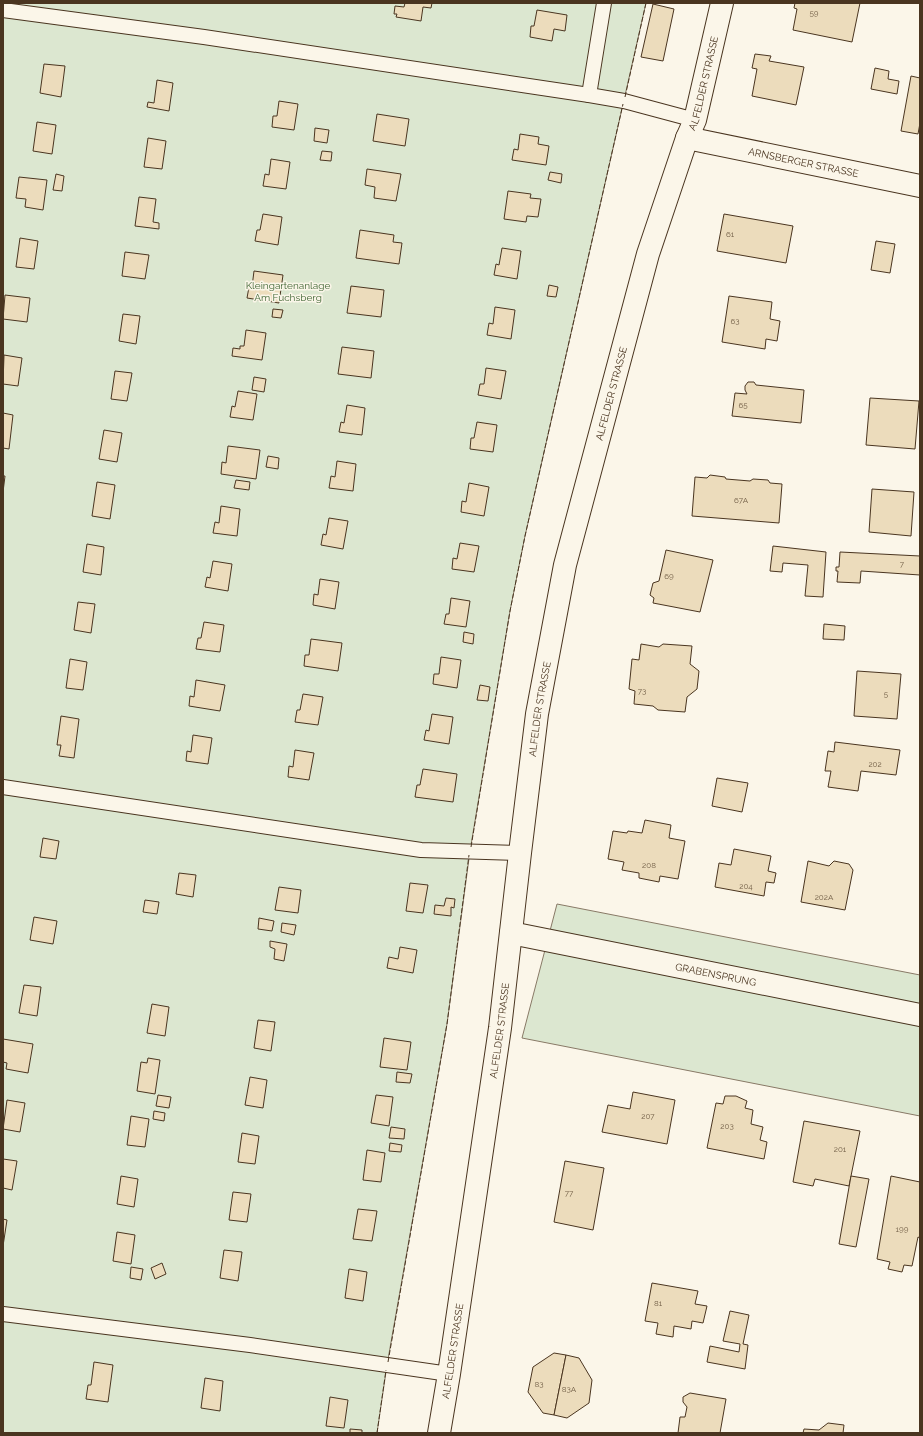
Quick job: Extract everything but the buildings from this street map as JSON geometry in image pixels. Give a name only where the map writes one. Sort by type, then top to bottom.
[{"type":"street","name":"ALFELDER STRASSE","points":[[439,1433],[494,1072],[537,714],[565,565],[648,254],[691,129],[722,3]]},
{"type":"street","name":"ARNSBERGER STRASSE","points":[[691,129],[920,186]]},
{"type":"street","name":"GRABENSPRUNG","points":[[511,933],[920,1015]]},
{"type":"lane","points":[[589,95],[604,3]]},
{"type":"lane","points":[[3,10],[204,37],[624,101],[691,129]]},
{"type":"lane","points":[[3,787],[421,850],[520,852]]},
{"type":"lane","points":[[3,1314],[250,1345],[449,1374]]},
{"type":"green space","name":"Kleingartenanlage Am Fuchsberg","points":[[3,3],[646,3],[525,536],[510,611],[470,851],[447,1024],[387,1365],[377,1433],[3,1433]]},
{"type":"green space","points":[[557,904],[920,975],[920,1116],[522,1038]]},
{"type":"fence","points":[[625,97],[646,3]]},
{"type":"fence","points":[[471,847],[510,611],[525,536],[623,104]]},
{"type":"fence","points":[[388,1362],[447,1024],[469,855]]},
{"type":"fence","points":[[377,1433],[386,1370]]}]
